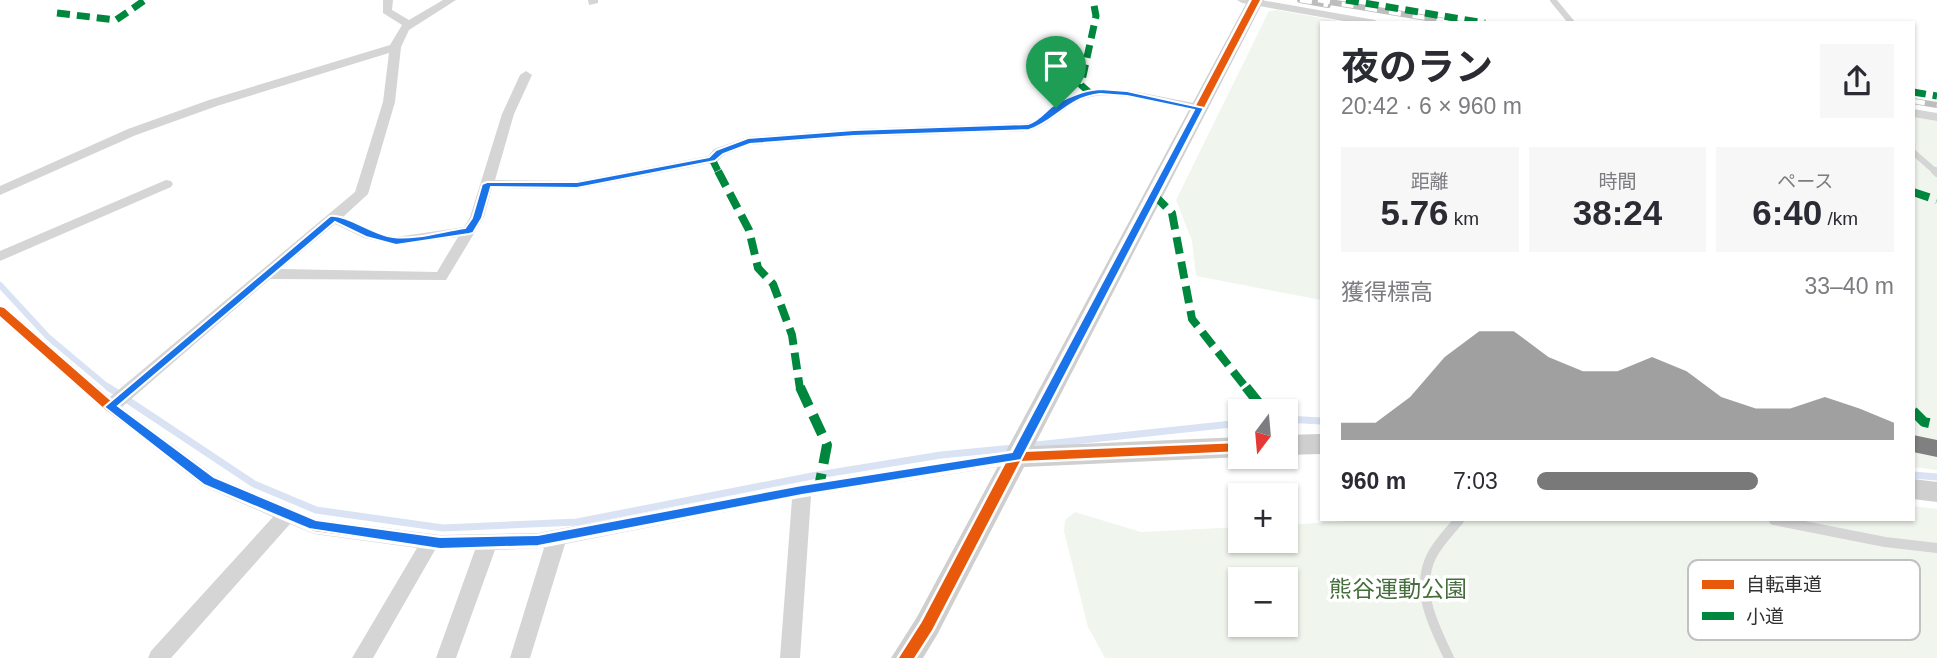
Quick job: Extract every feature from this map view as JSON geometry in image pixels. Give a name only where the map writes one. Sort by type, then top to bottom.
[{"type":"street","points":[[388,0],[387,11],[408,24]]},
{"type":"street","points":[[111,406],[361,194],[389,102],[395,47],[408,24],[451,0]]},
{"type":"street","points":[[906,658],[926,626],[1022,446],[1199,108],[1251,1],[1364,21]]},
{"type":"street","points":[[0,191],[132,132],[226,98],[395,47]]},
{"type":"street","points":[[267,274],[441,277],[477,218],[508,114],[526,75]]},
{"type":"street","points":[[487,184],[577,185],[712,159],[719,152],[748,141],[868,132],[1029,127],[1040,123],[1056,108],[1090,93],[1127,94],[1199,108]]},
{"type":"street","points":[[1915,113],[1937,117]]},
{"type":"street","points":[[0,256],[166,184]]},
{"type":"street","points":[[334,218],[369,235],[396,241],[469,231]]},
{"type":"street","points":[[0,310],[111,406],[209,481],[314,526],[430,542],[488,542],[557,537],[1022,446],[1228,447]]},
{"type":"street","points":[[1298,445],[1320,444]]},
{"type":"street","points":[[1915,489],[1937,492]]},
{"type":"street","points":[[790,658],[802,490]]},
{"type":"street","points":[[158,658],[287,514]]},
{"type":"street","points":[[520,658],[557,537]]},
{"type":"street","points":[[362,658],[430,542]]},
{"type":"street","points":[[446,658],[488,542]]},
{"type":"lane","points":[[1553,0],[1570,21]]},
{"type":"lane","points":[[1915,154],[1937,173]]},
{"type":"lane","points":[[1449,658],[1428,613],[1423,592],[1430,558],[1458,521]]},
{"type":"lane","points":[[1779,521],[1885,542],[1937,548]]},
{"type":"green space","points":[[1277,10],[1338,21],[1320,21],[1320,300],[1196,276],[1192,241],[1176,200],[1269,11]]},
{"type":"green space","points":[[1915,117],[1937,121],[1937,470],[1915,467]]},
{"type":"green space","name":"熊谷運動公園","points":[[1915,506],[1937,509],[1937,658],[1105,658],[1088,627],[1064,531],[1065,520],[1075,512],[1141,532],[1228,528],[1228,553],[1298,553],[1298,524],[1347,521],[1915,521]]},
{"type":"building","points":[[1915,435],[1937,440],[1937,457],[1915,452]]},
{"type":"waterway","points":[[0,285],[48,337],[110,389]]},
{"type":"waterway","points":[[108,387],[254,484],[316,510],[443,528],[577,522],[812,476],[941,455],[1013,448]]},
{"type":"waterway","points":[[1298,420],[1320,421]]},
{"type":"waterway","points":[[1027,446],[1228,424]]},
{"type":"waterway","points":[[1915,475],[1937,477]]},
{"type":"railway","points":[[1300,0],[1328,5]]},
{"type":"railway","points":[[1318,0],[1445,21]]},
{"type":"railway","points":[[1915,101],[1937,105]]},
{"type":"marked path","points":[[57,13],[116,20],[145,0]]},
{"type":"marked path","points":[[1090,93],[1081,85],[1096,16],[1093,0]]},
{"type":"marked path","points":[[1346,0],[1473,21]]},
{"type":"marked path","points":[[1915,92],[1937,96]]},
{"type":"marked path","points":[[712,159],[749,230],[758,268],[773,284],[792,335],[801,394],[827,445],[819,487]]},
{"type":"marked path","points":[[1915,193],[1937,200]]},
{"type":"marked path","points":[[1154,195],[1172,213],[1192,319],[1255,399]]},
{"type":"marked path","points":[[1915,413],[1924,422],[1937,425]]},
{"type":"cycle path","points":[[906,658],[927,626],[1256,0]]},
{"type":"cycle path","points":[[0,310],[110,407],[209,481],[314,526],[440,543],[538,541],[802,490],[1017,457],[1228,448]]},
{"type":"route","points":[[1100,92],[1127,94],[1199,108],[1017,457],[802,490],[538,541],[440,543],[314,526],[209,481],[110,407],[334,218],[369,235],[396,241],[469,231],[477,218],[487,184],[577,185],[712,159],[719,152],[748,141],[854,133],[1029,127],[1040,123],[1056,108],[1076,101],[1081,96],[1100,92]]}]
